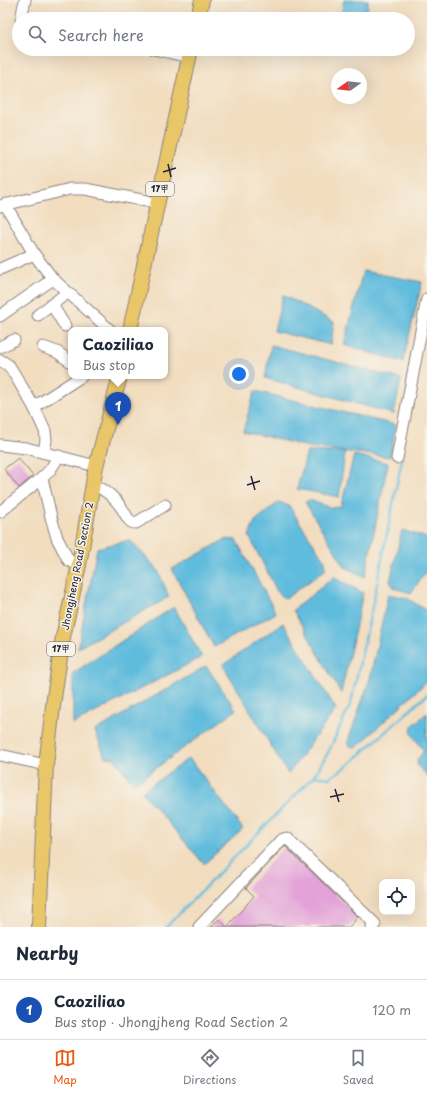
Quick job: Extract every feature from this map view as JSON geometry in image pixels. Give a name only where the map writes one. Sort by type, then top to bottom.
[{"type":"main road","points":[[199,12],[202,0]]},
{"type":"main road","name":"17甲","points":[[131,327],[189,56]]},
{"type":"main road","name":"Jhongjheng Road Section 2","points":[[39,927],[46,765],[54,698],[63,637],[79,565],[94,485],[96,466],[119,379]]},
{"type":"street","points":[[22,12],[25,0]]},
{"type":"street","points":[[107,327],[53,279],[34,254],[3,205],[78,189],[85,189],[157,203]]},
{"type":"street","points":[[0,268],[34,254]]},
{"type":"street","points":[[0,316],[53,279]]},
{"type":"street","points":[[38,315],[68,293]]},
{"type":"street","points":[[397,458],[427,299]]},
{"type":"street","points":[[52,305],[65,326]]},
{"type":"street","points":[[0,347],[14,340]]},
{"type":"street","points":[[43,347],[57,352],[68,360]]},
{"type":"street","points":[[0,360],[10,367],[34,407],[45,431],[46,440],[44,452]]},
{"type":"street","points":[[34,407],[77,379]]},
{"type":"street","points":[[0,445],[26,448],[96,466]]},
{"type":"street","points":[[0,512],[42,478],[50,470],[59,456]]},
{"type":"street","points":[[42,478],[57,538],[69,561],[79,565]]},
{"type":"street","points":[[94,485],[103,489],[112,497],[122,508],[130,522],[133,523],[136,523],[164,505]]},
{"type":"street","points":[[0,755],[46,765]]},
{"type":"street","points":[[199,927],[281,840],[287,838],[374,924],[372,927]]},
{"type":"water","points":[[344,0],[368,0],[367,12],[341,12]]},
{"type":"water","points":[[363,271],[422,282],[403,362],[344,345]]},
{"type":"water","points":[[283,295],[334,322],[331,345],[274,331]]},
{"type":"water","points":[[271,345],[401,379],[394,414],[265,378]]},
{"type":"water","points":[[255,391],[396,425],[390,457],[309,447],[243,431]]},
{"type":"water","points":[[307,452],[345,452],[339,497],[297,489]]},
{"type":"water","points":[[354,455],[388,463],[365,577],[345,567],[305,502],[309,500],[332,508],[341,506]]},
{"type":"water","points":[[279,502],[289,506],[325,561],[325,570],[286,598],[279,595],[249,536],[255,521]]},
{"type":"water","points":[[402,530],[427,538],[427,570],[411,593],[394,588],[390,581]]},
{"type":"water","points":[[226,539],[236,540],[276,613],[214,647],[172,569]]},
{"type":"water","points":[[130,540],[158,570],[169,597],[78,648],[97,548]]},
{"type":"water","points":[[334,577],[363,593],[341,693],[293,610]]},
{"type":"water","points":[[388,594],[407,598],[427,611],[427,681],[357,747],[350,746],[348,741],[370,679]]},
{"type":"water","points":[[174,607],[202,657],[73,724],[73,673]]},
{"type":"water","points":[[283,623],[336,709],[288,774],[223,665]]},
{"type":"water","points":[[206,666],[236,710],[134,784],[114,758],[105,757],[95,731]]},
{"type":"water","points":[[427,713],[427,776],[418,766],[417,760],[424,751],[411,733],[412,726]]},
{"type":"water","points":[[189,758],[243,829],[204,864],[142,792]]},
{"type":"building","points":[[18,458],[33,476],[19,488],[4,469]]},
{"type":"building","points":[[285,846],[358,917],[349,927],[227,927],[254,896],[246,888]]},
{"type":"building","points":[[219,919],[227,927],[211,927]]},
{"type":"waterway","points":[[166,927],[314,776],[329,751],[351,703],[402,459]]},
{"type":"waterway","points":[[314,776],[329,778],[346,767],[427,695]]},
{"type":"place","name":"Caoziliao","points":[[118,425]]}]
